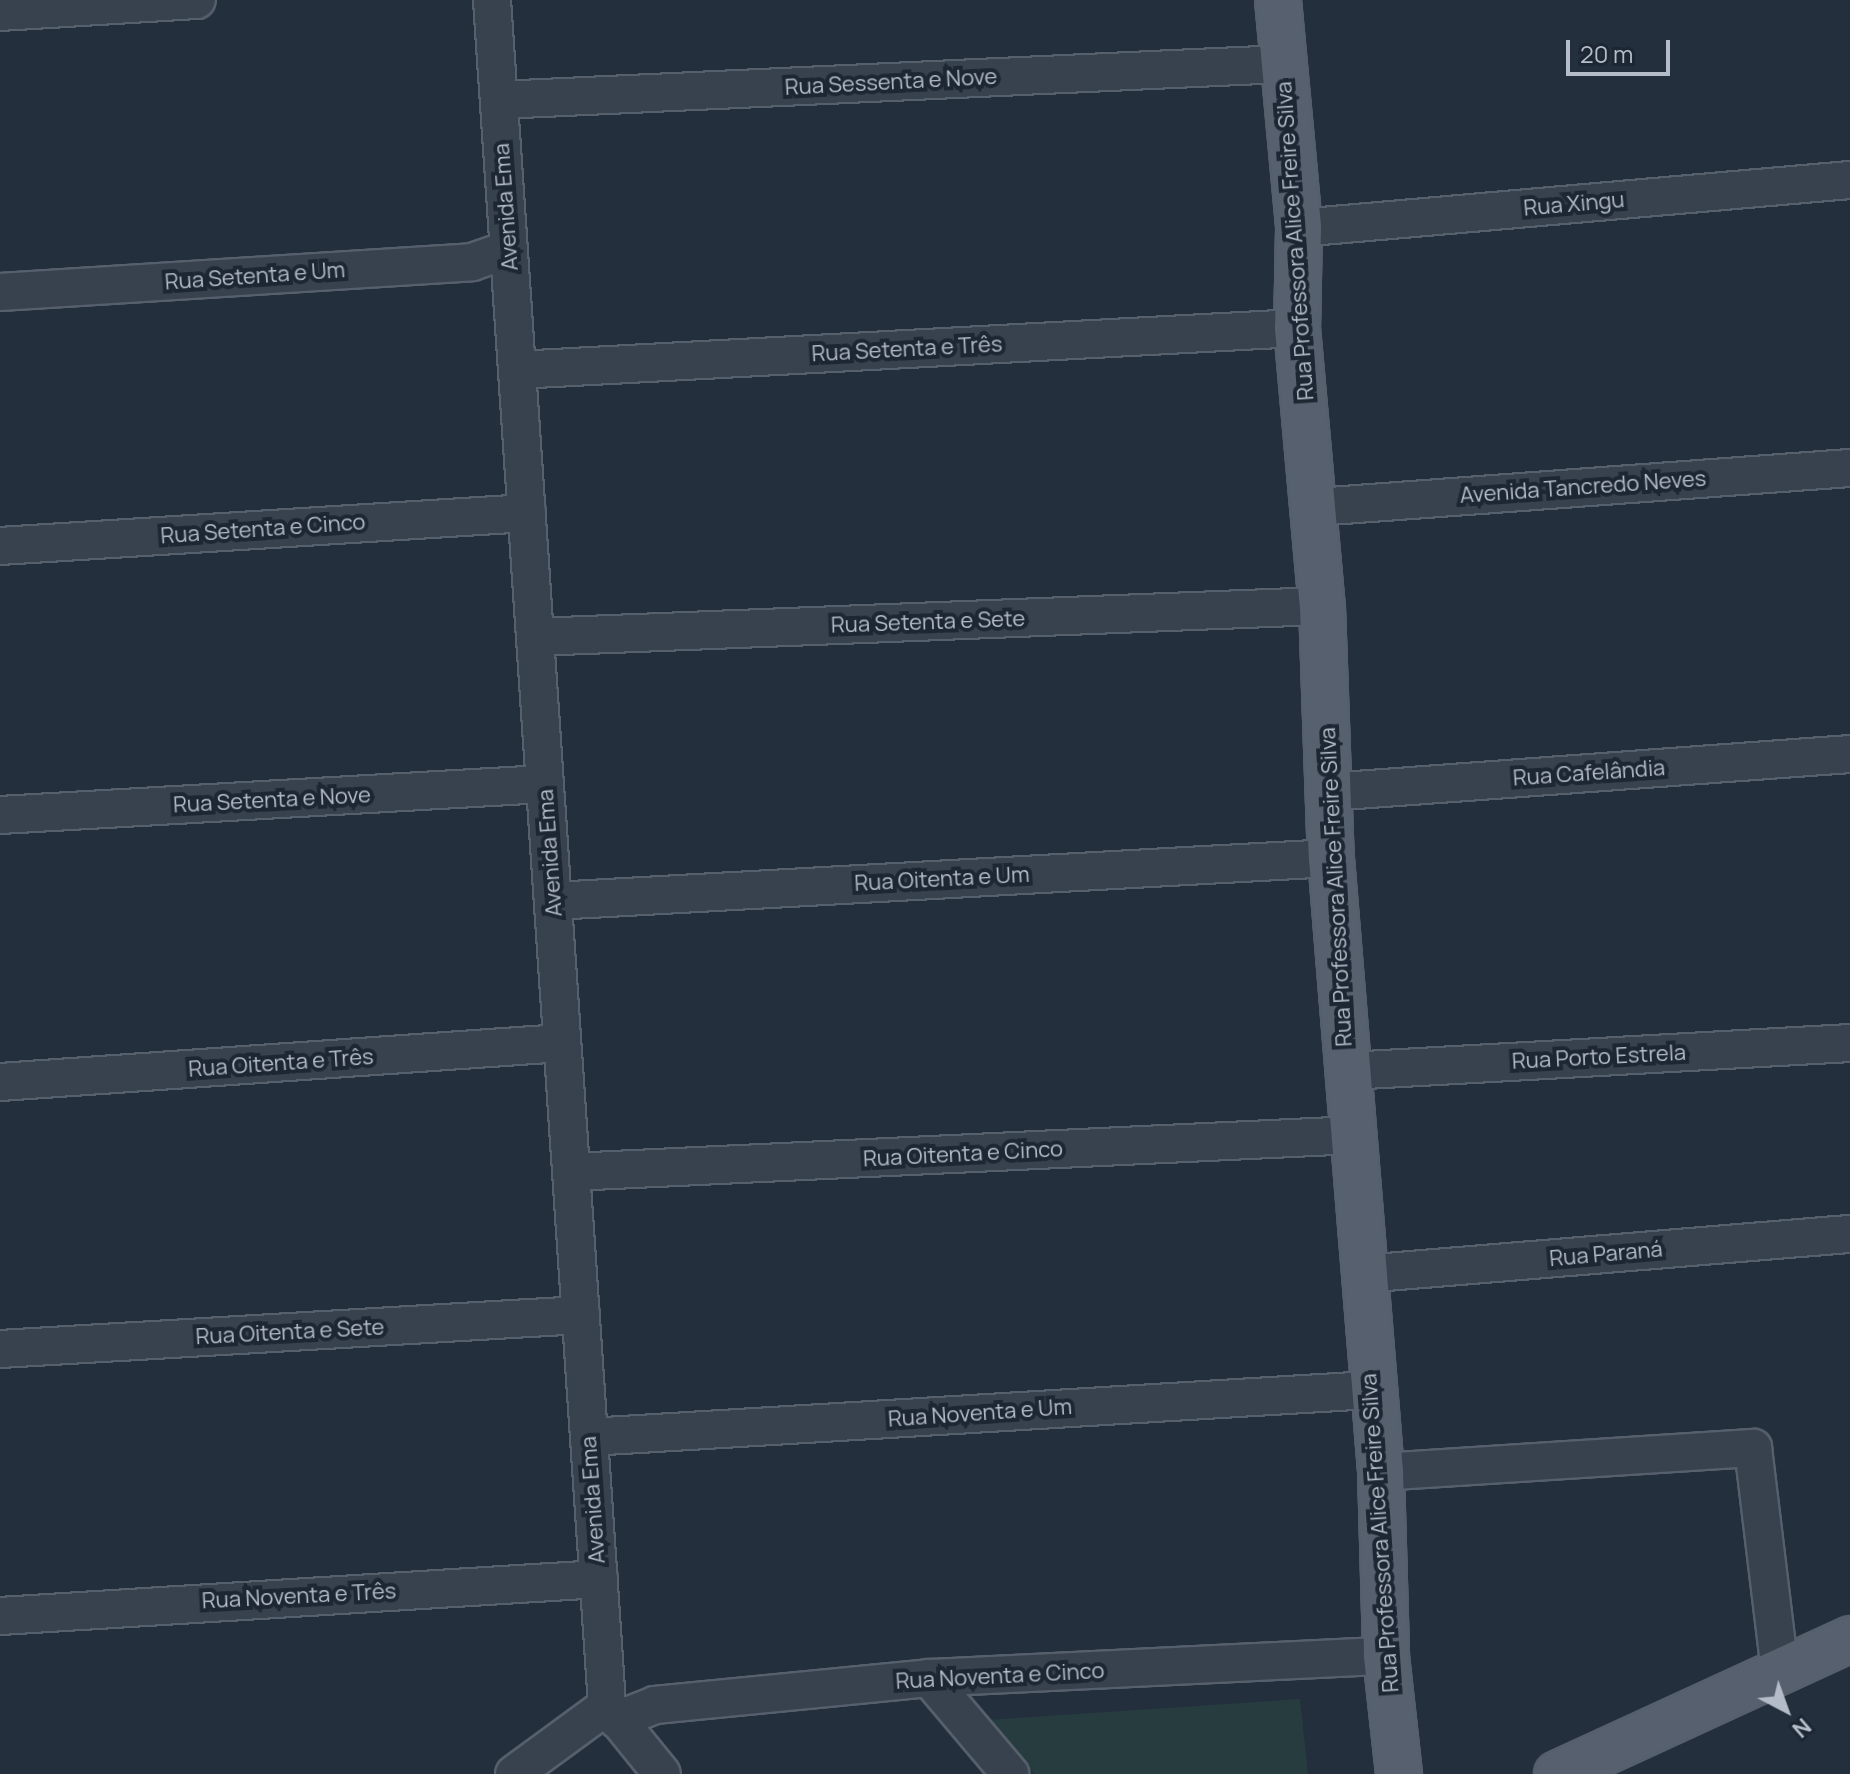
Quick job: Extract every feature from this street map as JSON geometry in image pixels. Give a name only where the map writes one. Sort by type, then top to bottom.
[{"type":"main road","name":"Rua Professora Alice Freire Silva","points":[[1278,0],[1299,228],[1297,328],[1316,507],[1331,858],[1355,1135],[1371,1390],[1381,1472],[1386,1656],[1399,1774]]},
{"type":"main road","points":[[1557,1774],[1850,1639]]},
{"type":"street","points":[[0,12],[197,0]]},
{"type":"street","name":"Avenida Ema","points":[[492,0],[589,1437],[612,1713]]},
{"type":"street","name":"Rua Sessenta e Nove","points":[[499,100],[1284,64]]},
{"type":"street","name":"Rua Xingu","points":[[1299,228],[1850,180]]},
{"type":"street","name":"Rua Setenta e Um","points":[[0,292],[472,262],[509,249]]},
{"type":"street","name":"Rua Setenta e Três","points":[[517,370],[1297,328]]},
{"type":"street","name":"Avenida Tancredo Neves","points":[[1316,507],[1850,468]]},
{"type":"street","name":"Rua Setenta e Cinco","points":[[0,546],[527,513]]},
{"type":"street","name":"Rua Setenta e Sete","points":[[535,637],[1322,606]]},
{"type":"street","name":"Rua Cafelândia","points":[[1329,792],[1850,754]]},
{"type":"street","name":"Rua Setenta e Nove","points":[[0,815],[545,784]]},
{"type":"street","name":"Rua Oitenta e Um","points":[[553,901],[1331,858]]},
{"type":"street","name":"Rua Oitenta e Três","points":[[0,1082],[562,1043]]},
{"type":"street","name":"Rua Porto Estrela","points":[[1348,1071],[1850,1043]]},
{"type":"street","name":"Rua Oitenta e Cinco","points":[[571,1172],[1355,1135]]},
{"type":"street","name":"Rua Paraná","points":[[1362,1274],[1850,1234]]},
{"type":"street","name":"Rua Oitenta e Sete","points":[[0,1349],[581,1315]]},
{"type":"street","name":"Rua Noventa e Um","points":[[589,1437],[1371,1390]]},
{"type":"street","points":[[1381,1472],[1753,1448],[1780,1672]]},
{"type":"street","name":"Rua Noventa e Três","points":[[0,1616],[599,1579]]},
{"type":"street","name":"Rua Noventa e Cinco","points":[[514,1774],[612,1713],[655,1705],[929,1678],[1386,1656]]},
{"type":"street","points":[[929,1678],[1010,1774]]},
{"type":"street","points":[[612,1713],[662,1774]]},
{"type":"green space","points":[[1300,1699],[1308,1774],[1034,1774],[988,1720]]}]
